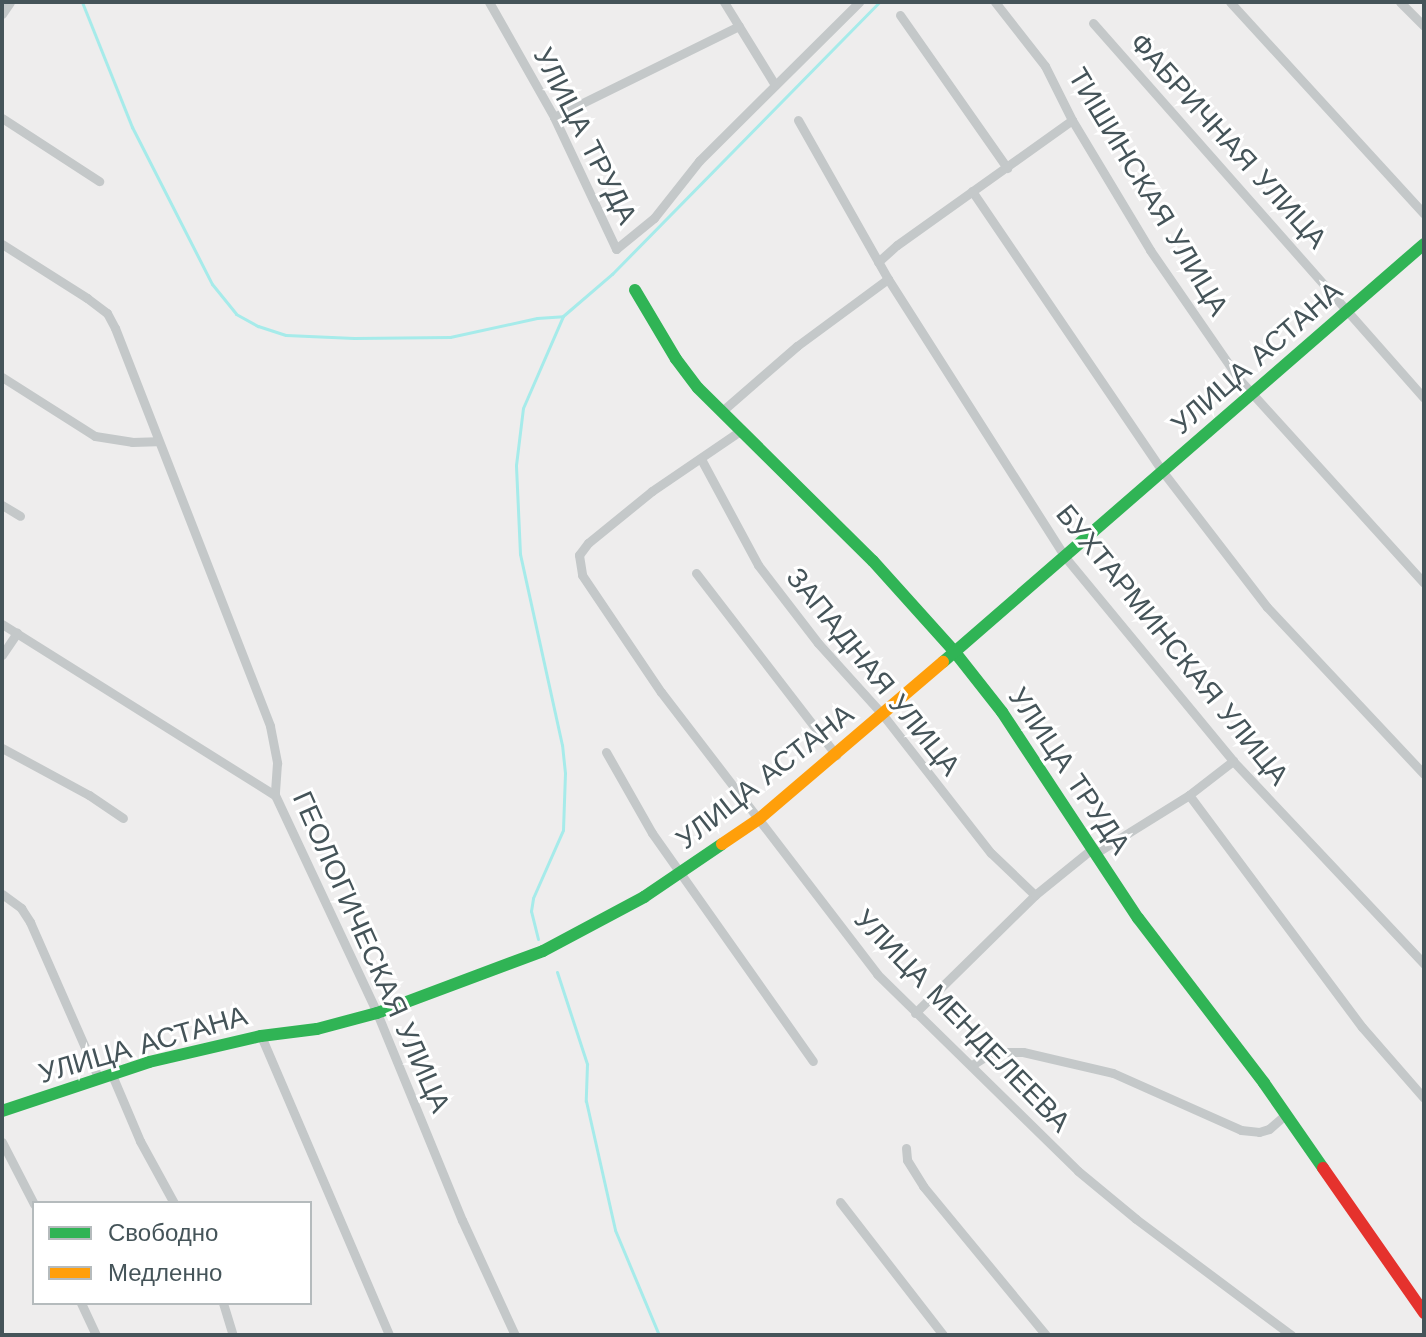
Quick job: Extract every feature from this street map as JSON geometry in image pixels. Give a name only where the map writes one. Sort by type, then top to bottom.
[{"type":"street","points":[[2,14],[10,2]]},
{"type":"street","name":"УЛИЦА ТРУДА","points":[[489,2],[554,117],[616,249],[654,218],[699,161],[775,85]]},
{"type":"street","points":[[724,2],[775,85],[859,2]]},
{"type":"street","name":"ТИШИНСКАЯ УЛИЦА","points":[[995,2],[1045,66],[1072,120],[1150,250],[1251,393],[1424,583]]},
{"type":"street","points":[[1230,2],[1424,214]]},
{"type":"street","points":[[1400,2],[1424,26]]},
{"type":"street","points":[[900,15],[1007,168]]},
{"type":"street","name":"ФАБРИЧНАЯ УЛИЦА","points":[[1093,23],[1424,398]]},
{"type":"street","points":[[554,117],[739,26]]},
{"type":"street","points":[[2,118],[99,181]]},
{"type":"street","name":"БУХТАРМИНСКАЯ УЛИЦА","points":[[798,120],[888,279],[1065,557],[1233,761],[1424,964]]},
{"type":"street","points":[[878,262],[1072,120]]},
{"type":"street","points":[[972,191],[1163,472],[1267,607],[1424,774]]},
{"type":"street","name":"ГЕОЛОГИЧЕСКАЯ УЛИЦА","points":[[2,244],[107,313],[270,726],[277,763],[275,795],[377,1013],[462,1220],[515,1335]]},
{"type":"street","name":"УЛИЦА АСТАНА","points":[[2,1111],[212,1046],[317,1029],[377,1013],[543,951],[644,897],[759,819],[836,755],[1424,244]]},
{"type":"street","points":[[721,412],[797,346],[888,279]]},
{"type":"street","name":"УЛИЦА ТРУДА","points":[[635,290],[676,359],[721,412],[873,561],[954,651],[1002,712],[1156,942],[1285,1115],[1424,1313]]},
{"type":"street","points":[[2,377],[95,436],[132,442],[156,441]]},
{"type":"street","points":[[701,459],[740,431]]},
{"type":"street","name":"УЛИЦА МЕНДЕЛЕЕВА","points":[[701,459],[652,491],[588,543],[579,555],[582,575],[661,692],[828,914],[877,974],[1078,1171],[1136,1219],[1291,1335]]},
{"type":"street","name":"ЗАПАДНАЯ УЛИЦА","points":[[701,459],[758,565],[818,643],[883,715],[991,853],[1035,895]]},
{"type":"street","points":[[2,505],[20,516]]},
{"type":"street","points":[[696,573],[836,755]]},
{"type":"street","points":[[2,624],[275,795]]},
{"type":"street","points":[[2,655],[17,633]]},
{"type":"street","points":[[2,748],[123,818]]},
{"type":"street","points":[[606,752],[652,833],[813,1061]]},
{"type":"street","points":[[915,1013],[1035,895],[1095,851],[1189,795],[1233,761]]},
{"type":"street","points":[[1189,795],[1362,1027],[1424,1098]]},
{"type":"street","points":[[2,894],[21,908],[30,922],[99,1079]]},
{"type":"street","points":[[261,1036],[389,1335]]},
{"type":"street","points":[[972,1065],[993,1052],[1023,1052],[1113,1073],[1250,1131],[1269,1129],[1285,1115]]},
{"type":"street","points":[[112,1075],[140,1141],[173,1201]]},
{"type":"street","points":[[2,1142],[32,1201]]},
{"type":"street","points":[[906,1148],[907,1160],[923,1186],[1046,1335]]},
{"type":"street","points":[[840,1202],[943,1335]]},
{"type":"street","points":[[82,1305],[96,1335]]},
{"type":"street","points":[[224,1305],[233,1335]]},
{"type":"waterway","points":[[82,2],[132,127],[212,284],[236,314],[258,326],[286,335],[354,338],[450,337],[537,318],[563,316],[612,274],[879,2]]},
{"type":"waterway","points":[[538,939],[531,911],[533,898],[563,830],[565,773],[562,745],[520,554],[516,465],[523,408],[563,316]]},
{"type":"waterway","points":[[557,972],[587,1064],[586,1101],[615,1230],[659,1335]]},
{"type":"traffic: fast","points":[[943,662],[1424,244]]},
{"type":"traffic: fast","points":[[635,290],[676,359],[698,388],[873,561],[954,651],[1002,712],[1138,918],[1264,1083],[1323,1168]]},
{"type":"traffic: fast","points":[[2,1111],[149,1062],[261,1036],[317,1029],[377,1013],[543,951],[644,897],[722,844]]},
{"type":"traffic: slow","points":[[722,844],[759,819],[943,662]]},
{"type":"traffic: jam","points":[[1323,1168],[1424,1313]]}]
